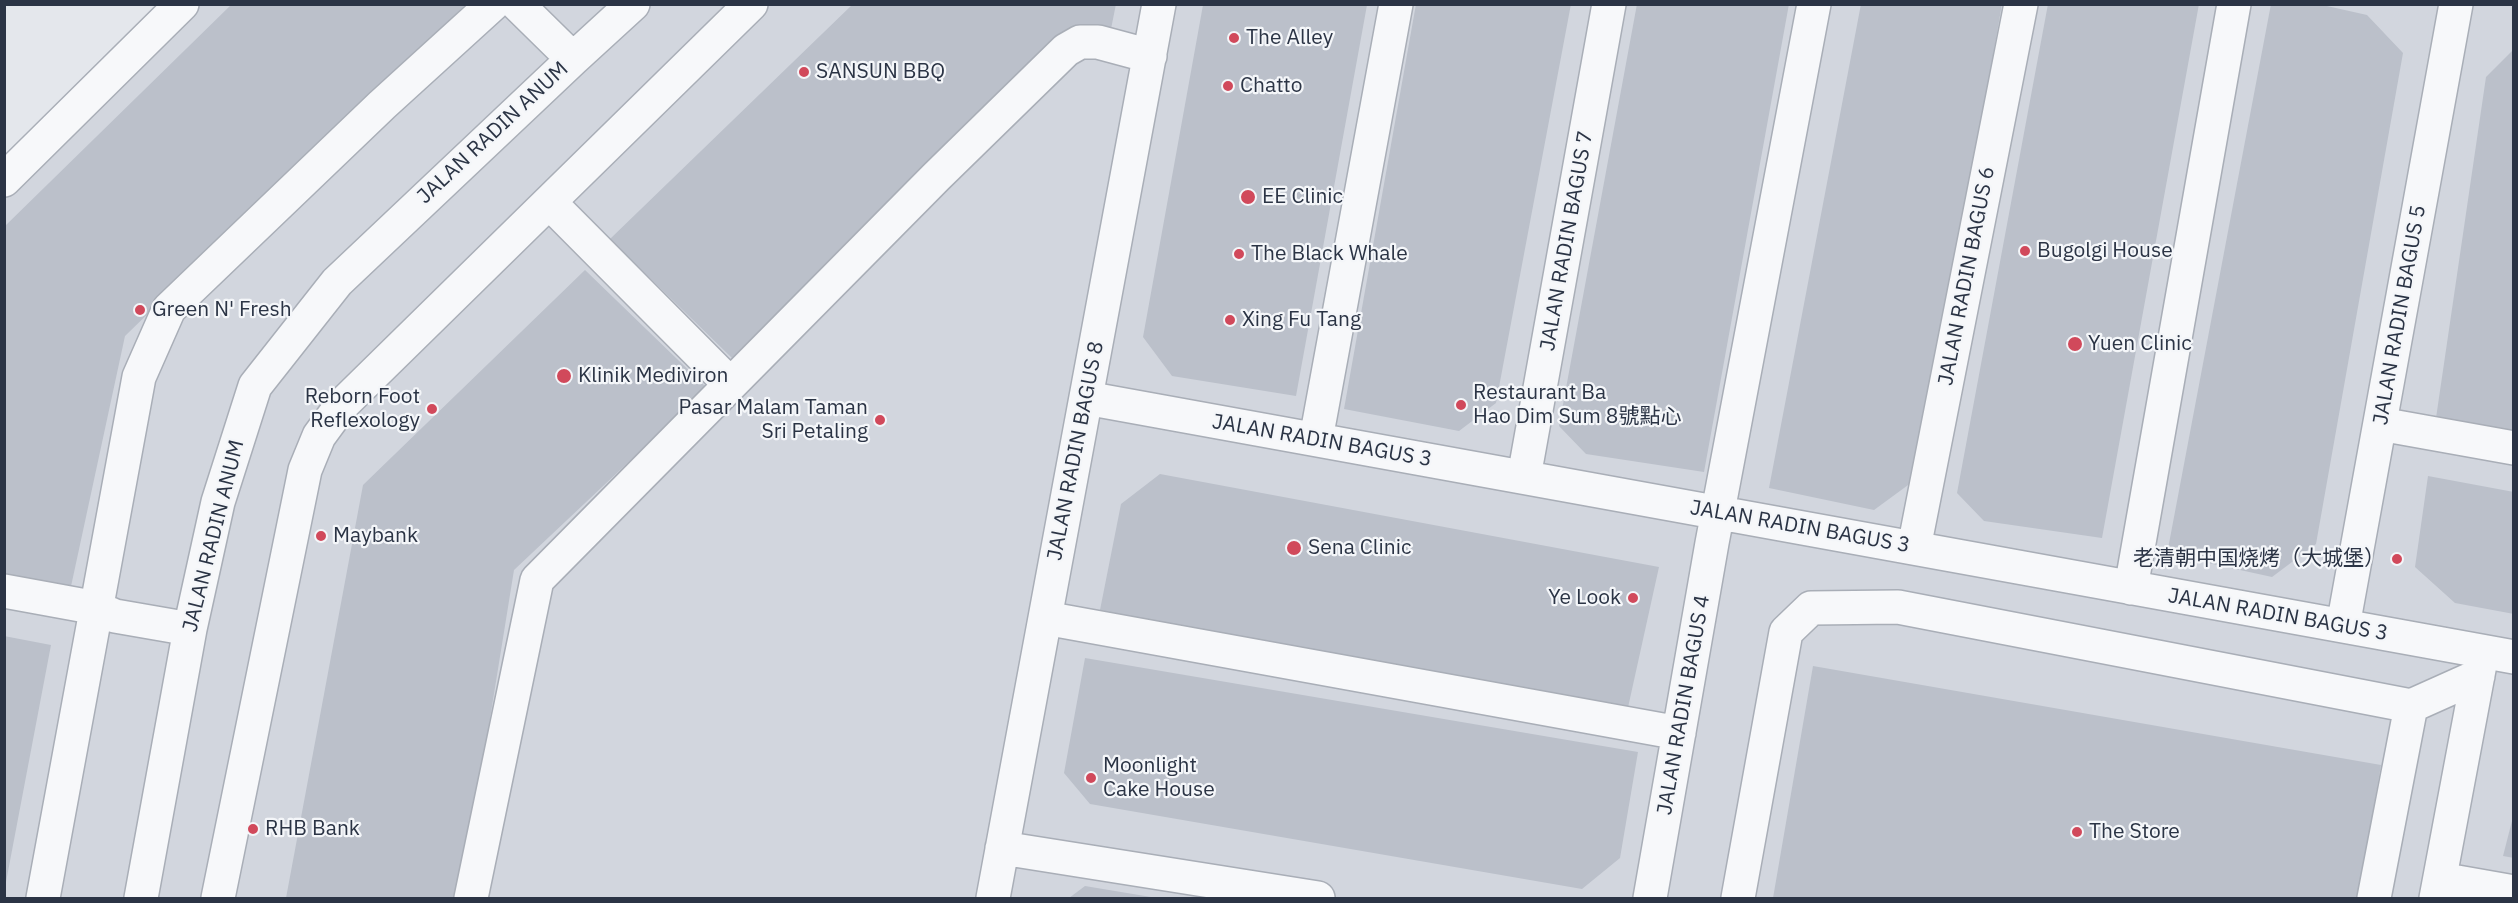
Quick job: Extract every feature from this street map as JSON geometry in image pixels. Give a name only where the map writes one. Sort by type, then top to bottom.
[{"type":"street","points":[[4,180],[182,4]]},
{"type":"street","points":[[517,4],[573,59]]},
{"type":"street","name":"JALAN RADIN ANUM","points":[[141,898],[190,630],[218,502],[255,386],[337,282],[633,4]]},
{"type":"street","points":[[218,898],[305,470],[320,435],[341,406],[751,4]]},
{"type":"street","name":"JALAN RADIN BAGUS 8","points":[[993,898],[1159,4]]},
{"type":"street","points":[[1316,439],[1396,4]]},
{"type":"street","name":"JALAN RADIN BAGUS 7","points":[[1524,477],[1610,4]]},
{"type":"street","name":"JALAN RADIN BAGUS 4","points":[[1650,898],[1814,4]]},
{"type":"street","name":"JALAN RADIN BAGUS 6","points":[[1914,548],[2021,4]]},
{"type":"street","points":[[2131,588],[2234,4]]},
{"type":"street","name":"JALAN RADIN BAGUS 5","points":[[2343,626],[2456,4]]},
{"type":"street","points":[[43,898],[102,615],[139,377],[169,309],[484,7]]},
{"type":"street","points":[[471,898],[537,579],[1066,50],[1080,42],[1098,42],[1150,56]]},
{"type":"street","points":[[550,203],[730,384]]},
{"type":"street","name":"JALAN RADIN BAGUS 3","points":[[1086,398],[2343,626],[2480,664],[2514,657]]},
{"type":"street","points":[[2380,424],[2514,448]]},
{"type":"street","points":[[4,591],[102,615]]},
{"type":"street","points":[[4,605],[102,615],[190,630]]},
{"type":"street","points":[[1738,898],[1786,632],[1811,608],[1898,608],[2411,706],[2480,664]]},
{"type":"street","points":[[1045,618],[1679,733]]},
{"type":"street","points":[[2480,664],[2438,889],[2514,892]]},
{"type":"street","points":[[2374,898],[2411,706]]},
{"type":"street","points":[[1002,848],[1318,898]]},
{"type":"shaded area","points":[[164,5],[2513,5],[2513,898],[5,898],[4,165]]},
{"type":"building","points":[[232,4],[464,6],[125,336],[70,591],[4,577],[4,227]]},
{"type":"building","points":[[853,4],[1116,4],[1110,34],[1070,29],[733,359],[610,239]]},
{"type":"building","points":[[1416,4],[1571,4],[1496,403],[1459,431],[1344,409]]},
{"type":"building","points":[[1637,4],[1789,4],[1704,472],[1586,454],[1559,426]]},
{"type":"building","points":[[1861,4],[2002,4],[1919,477],[1874,510],[1769,488]]},
{"type":"building","points":[[2048,4],[2199,4],[2102,538],[1984,521],[1957,493]]},
{"type":"building","points":[[2271,4],[2318,4],[2367,15],[2403,53],[2316,544],[2272,577],[2167,554]]},
{"type":"building","points":[[1203,5],[1367,5],[1296,396],[1172,376],[1143,337]]},
{"type":"building","points":[[2514,49],[2514,432],[2436,418],[2486,77]]},
{"type":"building","points":[[585,270],[707,388],[514,570],[461,898],[286,898],[363,485]]},
{"type":"building","points":[[1160,474],[1659,567],[1627,712],[1100,610],[1121,504]]},
{"type":"building","points":[[2428,476],[2514,492],[2514,614],[2455,603],[2415,567]]},
{"type":"building","points":[[4,636],[51,645],[6,882],[4,881]]},
{"type":"building","points":[[1085,658],[1638,752],[1620,858],[1582,889],[1090,804],[1064,773]]},
{"type":"building","name":"The Store","points":[[1813,666],[2381,765],[2358,898],[1773,898]]},
{"type":"building","points":[[2514,817],[2514,858],[2503,856]]},
{"type":"building","points":[[1085,886],[1151,897],[1151,898],[1069,898]]},
{"type":"place","name":"The Alley","points":[[1234,38]]},
{"type":"place","name":"SANSUN BBQ","points":[[804,72]]},
{"type":"place","name":"Chatto","points":[[1228,86]]},
{"type":"place","name":"EE Clinic","points":[[1248,197]]},
{"type":"place","name":"Bugolgi House","points":[[2025,251]]},
{"type":"place","name":"The Black Whale","points":[[1239,254]]},
{"type":"place","name":"Green N' Fresh","points":[[140,310]]},
{"type":"place","name":"Xing Fu Tang","points":[[1230,320]]},
{"type":"place","name":"Yuen Clinic","points":[[2075,344]]},
{"type":"place","name":"Klinik Mediviron","points":[[564,376]]},
{"type":"place","name":"Restaurant Ba Hao Dim Sum 8號點心","points":[[1461,405]]},
{"type":"place","name":"Reborn Foot Reflexology","points":[[432,409]]},
{"type":"place","name":"Pasar Malam Taman Sri Petaling","points":[[880,420]]},
{"type":"place","name":"Maybank","points":[[321,536]]},
{"type":"place","name":"Sena Clinic","points":[[1294,548]]},
{"type":"place","name":"老清朝中国烧烤（大城堡）","points":[[2397,559]]},
{"type":"place","name":"Ye Look","points":[[1633,598]]},
{"type":"place","name":"Moonlight Cake House","points":[[1091,778]]},
{"type":"place","name":"RHB Bank","points":[[253,829]]},
{"type":"place","name":"The Store","points":[[2077,832]]}]
